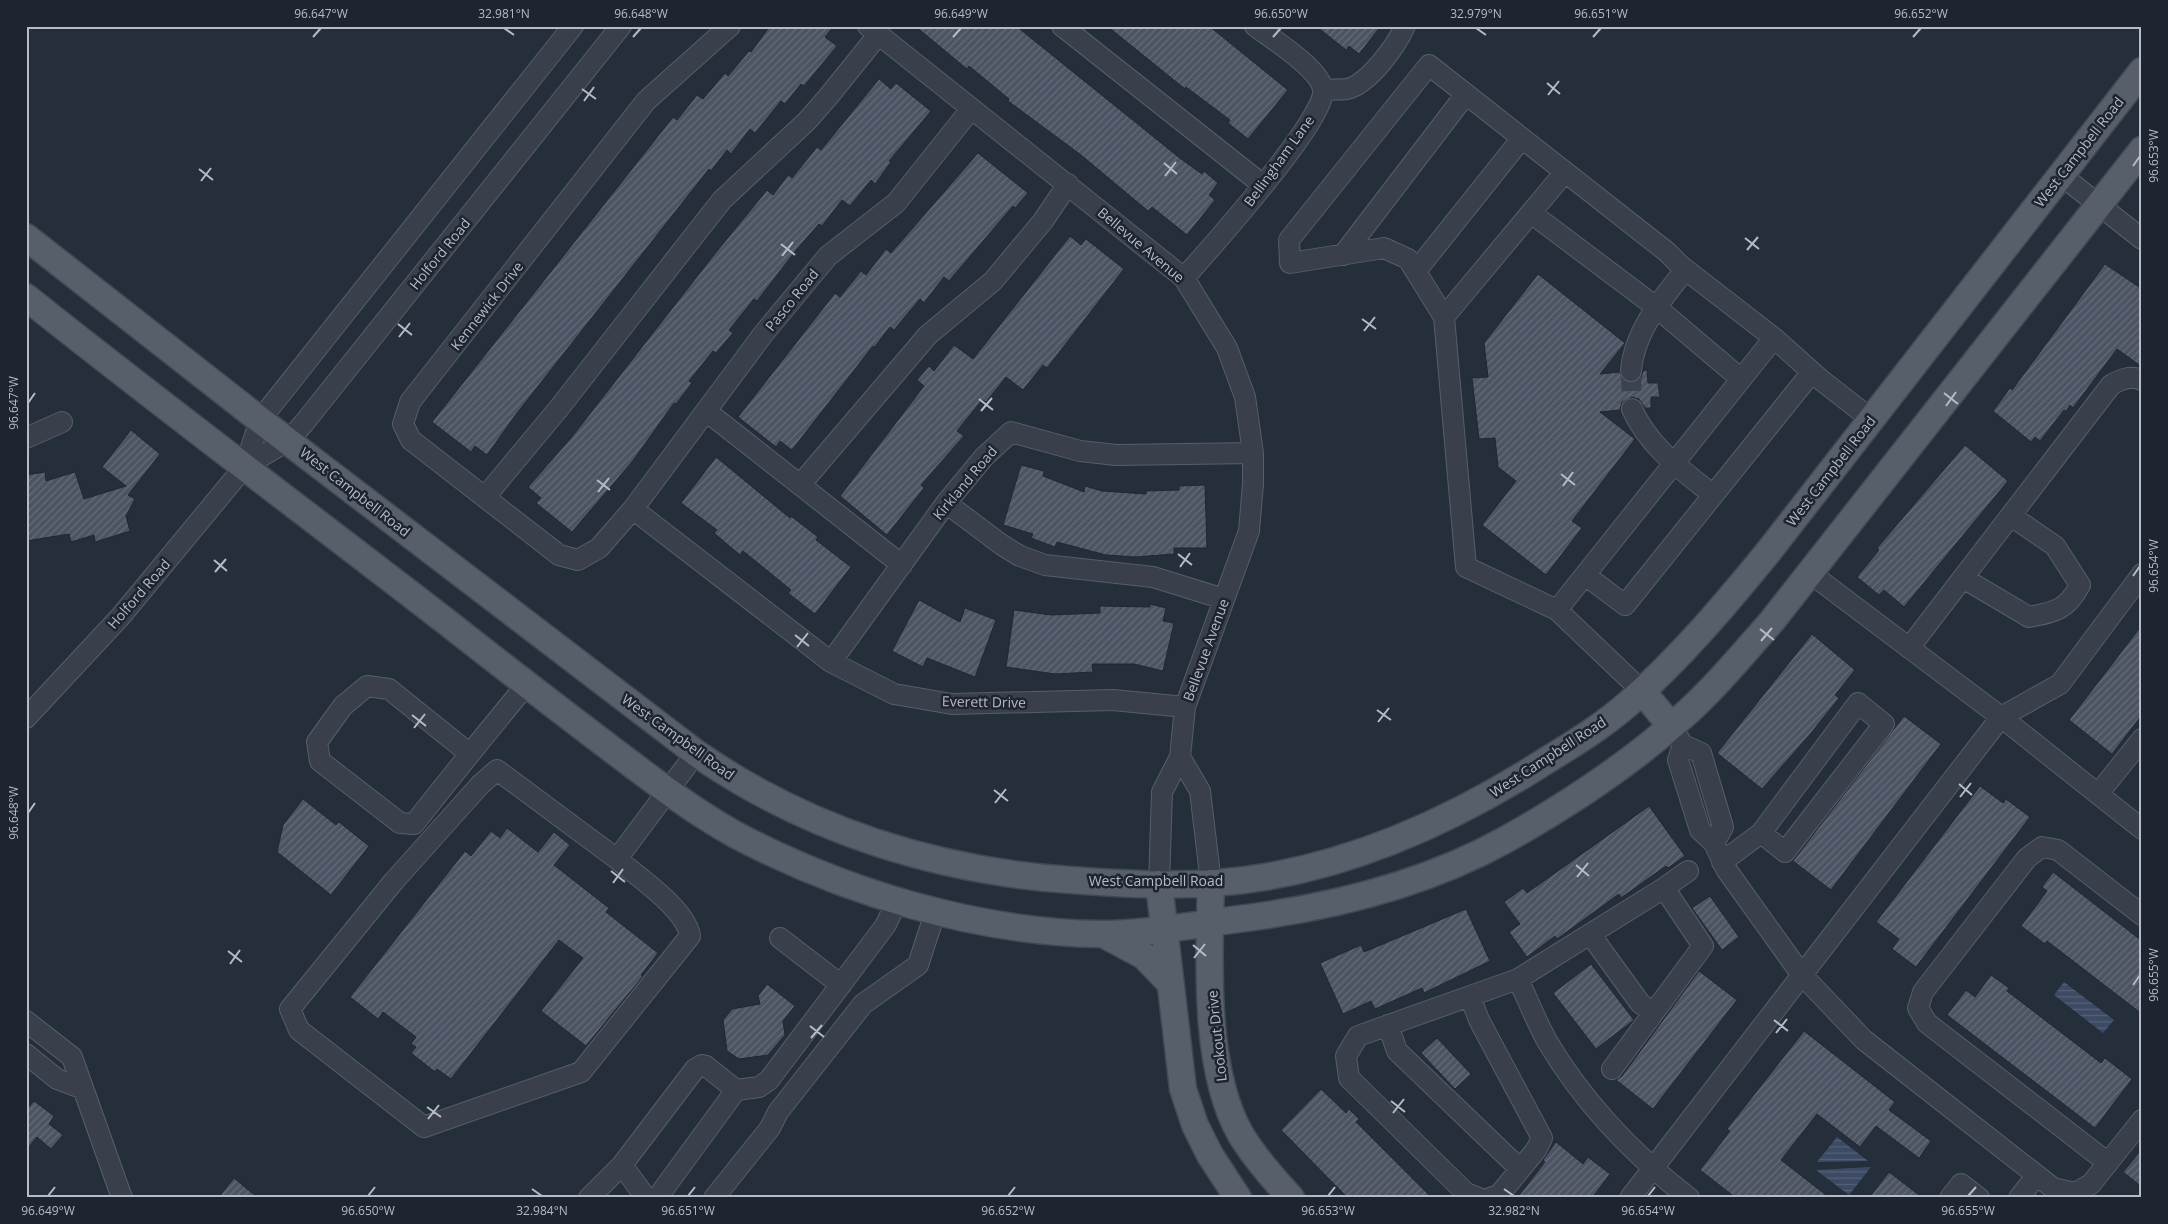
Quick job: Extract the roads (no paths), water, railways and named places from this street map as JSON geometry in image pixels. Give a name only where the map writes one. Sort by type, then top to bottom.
[{"type":"main road","name":"West Campbell Road","points":[[26,237],[260,420],[289,440],[722,771],[801,814],[870,841],[925,858],[1013,875],[1124,884],[1211,883],[1264,877],[1324,864],[1364,853],[1402,837],[1490,795],[1524,775],[1586,736],[1642,691],[1705,629],[1769,551],[2142,71]]},
{"type":"main road","points":[[26,297],[527,684],[666,790],[711,820],[763,848],[809,869],[898,900],[1019,928],[1103,934],[1162,929],[1292,912],[1352,899],[1460,861],[1502,842],[1566,803],[1624,763],[1677,735],[1718,682],[1772,621],[2142,150]]},
{"type":"main road","points":[[1642,691],[1677,735]]},
{"type":"main road","name":"Lookout Drive","points":[[1211,883],[1212,1006],[1221,1082],[1229,1110],[1241,1134],[1258,1160],[1291,1198]]},
{"type":"main road","points":[[1159,884],[1162,929],[1183,1089],[1195,1125],[1210,1155],[1238,1198]]},
{"type":"main road","points":[[1103,934],[1144,956],[1170,982]]},
{"type":"street","name":"Holford Road","points":[[245,466],[260,420],[573,26]]},
{"type":"street","name":"Holford Road","points":[[26,718],[121,616],[245,466],[289,440],[621,26]]},
{"type":"street","name":"Kennewick Drive","points":[[578,560],[560,555],[411,440],[403,424],[410,402],[646,101],[730,26]]},
{"type":"street","points":[[1062,26],[1263,185]]},
{"type":"street","points":[[1255,26],[1318,77],[1323,90],[1348,88],[1358,85],[1377,67],[1400,37],[1405,26]]},
{"type":"street","points":[[485,497],[559,408],[722,200],[823,103],[873,31]]},
{"type":"street","name":"Bellevue Avenue","points":[[873,31],[1184,278],[1227,348],[1245,397],[1253,453],[1254,484],[1249,531],[1185,707],[1180,757],[1162,792],[1159,884]]},
{"type":"street","points":[[1642,691],[1558,610],[1466,567],[1444,317],[1408,259],[1384,248],[1290,263],[1289,240],[1429,65],[1667,252],[1686,270],[1774,338],[1812,372],[1872,419]]},
{"type":"street","name":"Bellingham Lane","points":[[1184,278],[1291,150],[1322,102],[1323,90]]},
{"type":"street","points":[[1343,255],[1466,94]]},
{"type":"street","name":"Pasco Road","points":[[578,560],[599,548],[633,509],[764,333],[828,256],[896,203],[971,109]]},
{"type":"street","points":[[1416,271],[1522,138]]},
{"type":"street","points":[[1444,317],[1565,172]]},
{"type":"street","points":[[2061,175],[2142,239]]},
{"type":"street","points":[[800,485],[928,335],[992,281],[1043,221],[1068,184]]},
{"type":"street","points":[[1531,213],[1656,307],[1741,379]]},
{"type":"street","points":[[1631,371],[1632,356],[1656,307],[1686,270]]},
{"type":"street","points":[[1558,610],[1774,338]]},
{"type":"street","points":[[1586,575],[1625,605],[1812,372]]},
{"type":"street","points":[[1910,648],[2111,385],[2122,378],[2139,378],[2142,380]]},
{"type":"street","points":[[1632,409],[1642,430],[1674,464],[1713,496]]},
{"type":"street","points":[[706,411],[902,565]]},
{"type":"street","points":[[26,438],[62,422]]},
{"type":"street","name":"Kirkland Road","points":[[831,662],[946,504],[984,457],[1011,432],[1080,451],[1116,455],[1253,453]]},
{"type":"street","points":[[946,504],[1002,545],[1020,556],[1045,565],[1153,577],[1224,600]]},
{"type":"street","name":"Everett Drive","points":[[633,509],[831,662],[894,694],[952,704],[1113,700],[1185,707]]},
{"type":"street","points":[[1963,578],[2029,617],[2058,611],[2074,597],[2080,585],[2055,546],[2011,516]]},
{"type":"street","points":[[1810,573],[2001,717],[2142,829]]},
{"type":"street","points":[[1630,1198],[2001,717],[2060,684],[2142,574]]},
{"type":"street","points":[[470,754],[389,689],[367,686],[343,706],[317,742],[320,761],[400,823],[414,824],[527,684]]},
{"type":"street","points":[[1722,862],[1761,833],[1858,703],[1884,724],[1785,852],[1761,833]]},
{"type":"street","points":[[1677,735],[1700,753],[1723,827],[1714,843]]},
{"type":"street","points":[[1677,735],[1678,760],[1700,830],[1714,843],[1722,862],[1801,974],[1864,1040],[2053,1188],[2075,1192],[2091,1184],[2142,1120]]},
{"type":"street","points":[[2098,794],[2142,739]]},
{"type":"street","points":[[617,859],[666,790],[696,752]]},
{"type":"street","points":[[1180,757],[1200,791],[1211,883]]},
{"type":"street","points":[[497,770],[617,859],[672,907],[688,926],[690,936],[581,1072],[424,1127],[299,1030],[290,1009],[394,881],[480,785],[497,770]]},
{"type":"street","points":[[1686,784],[1708,777]]},
{"type":"street","points":[[2108,1164],[1927,1023],[1918,1008],[1923,992],[2027,858],[2042,846],[2058,850],[2142,915]]},
{"type":"street","points":[[1479,1198],[1466,1193],[1349,1078],[1346,1056],[1358,1036],[1518,979],[1688,871]]},
{"type":"street","points":[[1612,1069],[1703,946],[1664,888]]},
{"type":"street","points":[[589,1198],[622,1165],[696,1069],[702,1065],[706,1066],[736,1090],[759,1087],[769,1080],[885,926],[898,900]]},
{"type":"street","points":[[714,1198],[770,1128],[778,1112],[862,1004],[918,965],[936,910]]},
{"type":"street","points":[[1590,934],[1640,1003],[1653,1013]]},
{"type":"street","points":[[780,938],[841,985]]},
{"type":"street","points":[[1518,979],[1547,1041],[1575,1084],[1631,1148],[1652,1169],[1689,1198]]},
{"type":"street","points":[[1470,996],[1480,1020],[1542,1138],[1499,1195],[1490,1198]]},
{"type":"street","points":[[26,1021],[72,1057],[81,1088],[122,1198]]},
{"type":"street","points":[[1388,1025],[1397,1051],[1520,1169]]},
{"type":"street","points":[[26,1054],[57,1079],[81,1088]]},
{"type":"street","points":[[657,1198],[736,1090]]},
{"type":"street","points":[[622,1165],[646,1198]]},
{"type":"street","points":[[2019,1198],[2036,1176]]},
{"type":"street","points":[[1950,1198],[1961,1184],[1979,1198]]},
{"type":"water","points":[[2064,982],[2114,1020],[2103,1033],[2054,995]]},
{"type":"water","points":[[1837,1137],[1868,1161],[1817,1162]]},
{"type":"water","points":[[1871,1167],[1849,1195],[1816,1170]]},
{"type":"tunnel","points":[[1631,371],[1632,409]]}]
